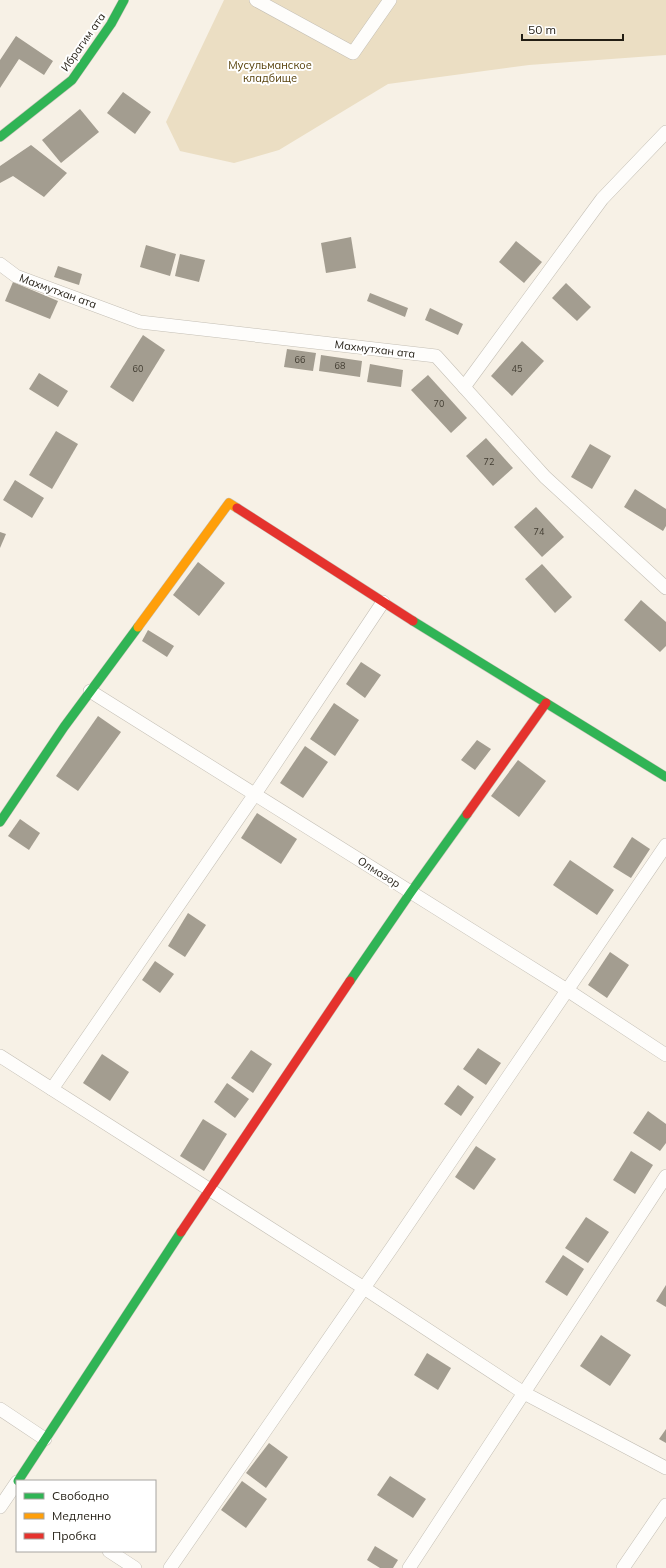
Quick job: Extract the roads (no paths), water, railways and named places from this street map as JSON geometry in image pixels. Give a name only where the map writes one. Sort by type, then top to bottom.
[{"type":"street","name":"Ибрагим ата","points":[[0,137],[72,80],[111,24],[124,0]]},
{"type":"street","points":[[256,0],[353,53],[390,0]]},
{"type":"street","points":[[464,386],[602,199],[666,132]]},
{"type":"street","name":"Махмутхан ата","points":[[0,264],[16,276],[140,322],[436,356],[545,477],[666,588]]},
{"type":"street","points":[[0,822],[64,727],[229,503],[383,602],[666,777]]},
{"type":"street","points":[[52,1089],[255,794],[383,602]]},
{"type":"street","name":"Олмазор","points":[[90,691],[568,990],[666,1055]]},
{"type":"street","points":[[20,1480],[209,1190],[411,892],[546,703]]},
{"type":"street","points":[[170,1568],[364,1288],[666,845]]},
{"type":"street","points":[[0,1056],[364,1288],[524,1393],[666,1468]]},
{"type":"street","points":[[409,1568],[666,1176]]},
{"type":"street","points":[[0,1409],[46,1439]]},
{"type":"street","points":[[0,1507],[16,1486]]},
{"type":"street","points":[[623,1568],[666,1505]]},
{"type":"street","points":[[111,1552],[135,1568]]},
{"type":"park label","name":"Мусульманское кладбище","points":[[270,71]]}]
